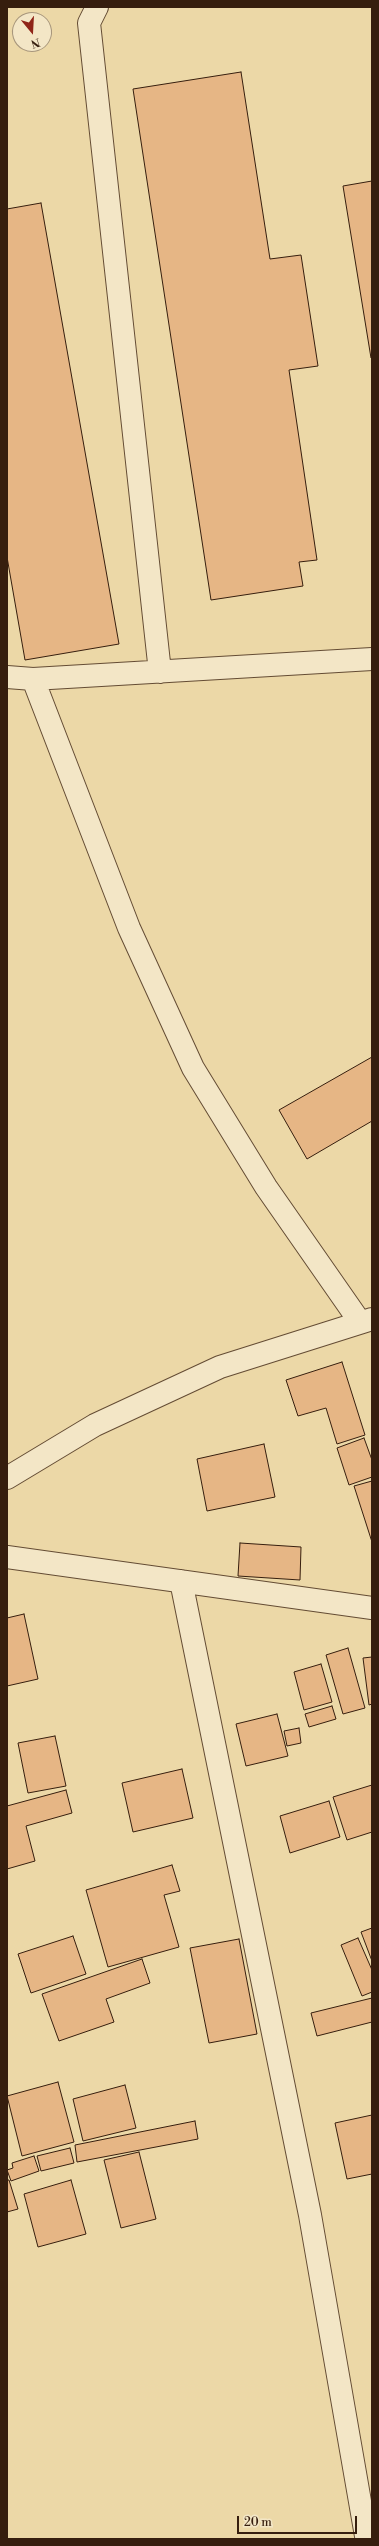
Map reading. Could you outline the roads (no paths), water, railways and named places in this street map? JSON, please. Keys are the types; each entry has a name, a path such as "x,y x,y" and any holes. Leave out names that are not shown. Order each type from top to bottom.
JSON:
{"street":[{"path":"97,7 89,23 160,672"},
{"path":"7,677 33,679 372,659"},
{"path":"7,1478 95,1425 220,1367 366,1320 266,1187 192,1068 129,928 33,679"},
{"path":"7,1557 372,1608"},
{"path":"181,1581 310,2215 365,2536"}]}
